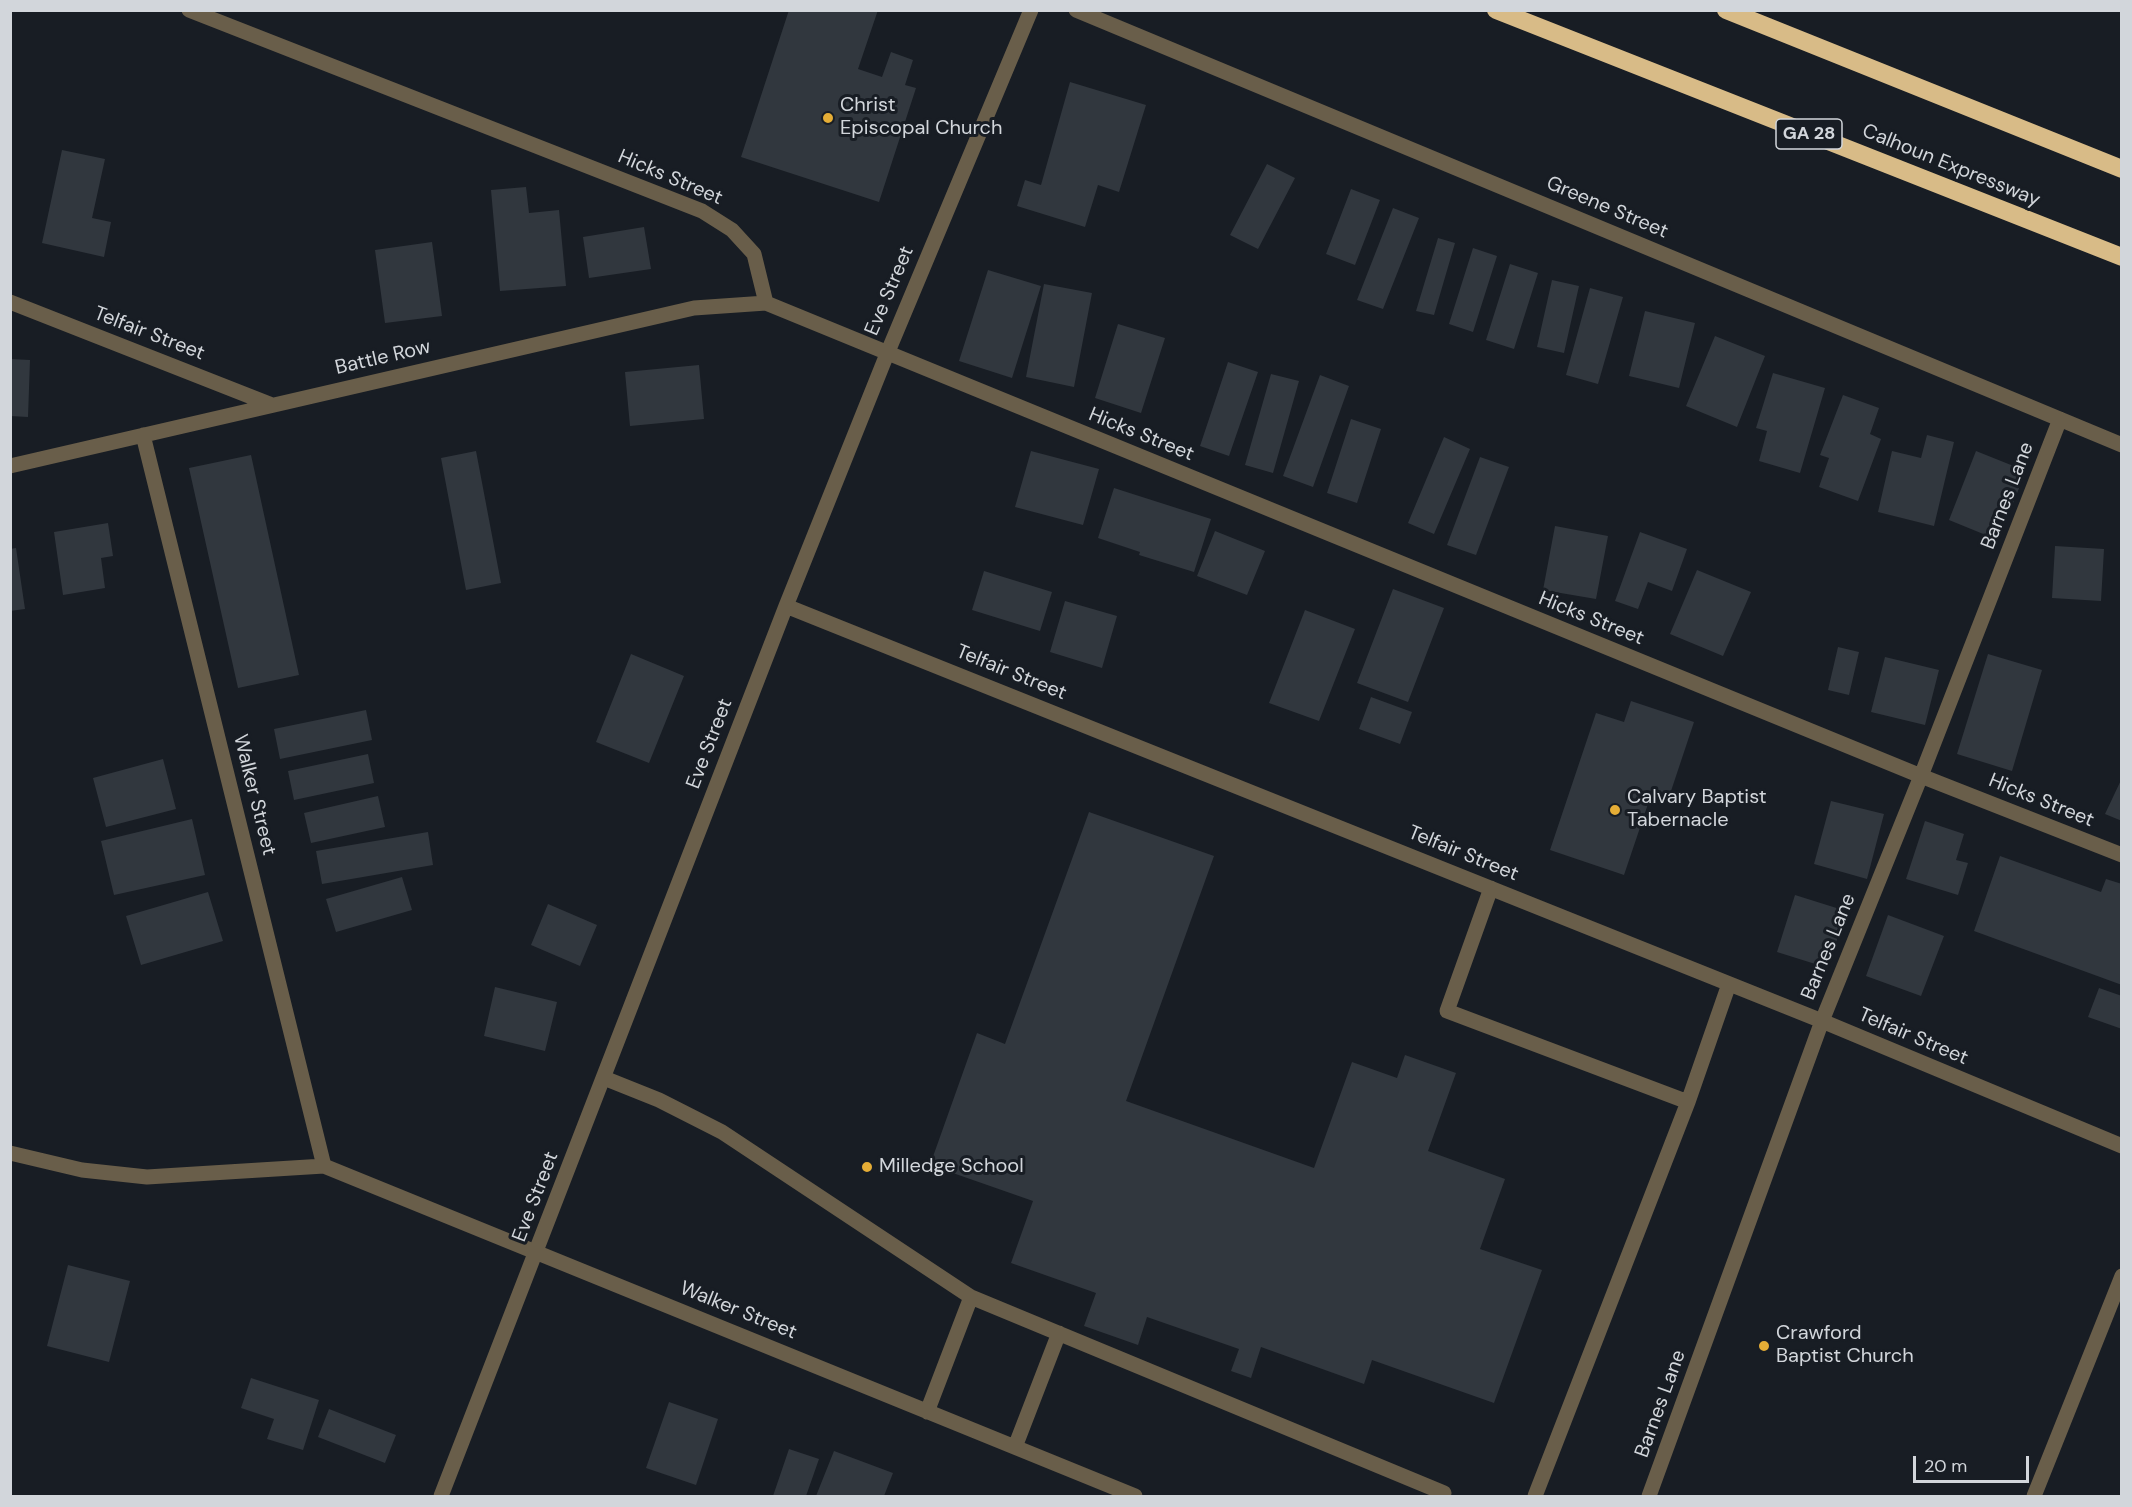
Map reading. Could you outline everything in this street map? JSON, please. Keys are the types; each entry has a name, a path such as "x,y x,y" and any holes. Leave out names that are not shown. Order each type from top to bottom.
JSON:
{"highway":[{"name":"Calhoun Expressway","path":"1496,10 2121,257"},
{"path":"1726,10 2121,169"}],"street":[{"name":"Hicks Street","path":"189,10 702,211 732,230 754,254 766,303 1921,776 2121,855"},
{"name":"Eve Street","path":"441,1497 786,606 887,354 1031,10"},
{"name":"Greene Street","path":"1076,10 2121,445"},
{"name":"Telfair Street","path":"10,302 272,405"},
{"name":"Battle Row","path":"10,466 694,308 766,303"},
{"name":"Barnes Lane","path":"1649,1497 1822,1021 1921,776 2060,419"},
{"name":"Walker Street","path":"143,435 324,1166"},
{"name":"Telfair Street","path":"786,606 1822,1021 2121,1146"},
{"path":"1491,888 1447,1011 1688,1102"},
{"path":"1535,1497 1688,1102 1729,984"},
{"path":"604,1078 659,1100 722,1132 971,1297 1444,1493 1443,1497"},
{"name":"Walker Street","path":"10,1153 82,1170 147,1177 324,1166 1135,1497"},
{"path":"2034,1497 2121,1276"},
{"path":"927,1412 971,1297"},
{"path":"1015,1447 1059,1333"}],"building":[{"path":"789,10 878,10 858,69 882,77 891,52 913,60 905,85 916,88 879,202 741,157"},
{"path":"1070,82 1146,105 1119,192 1098,185 1085,227 1017,206 1025,180 1041,185"},
{"path":"62,150 105,159 92,218 111,222 104,257 42,243"},
{"path":"1267,164 1295,178 1258,249 1230,235"},
{"path":"526,187 529,213 559,210 566,286 500,291 491,190"},
{"path":"1351,189 1380,200 1355,265 1326,254"},
{"path":"1393,208 1419,218 1383,309 1357,300"},
{"path":"644,227 651,269 589,278 583,237"},
{"path":"1438,238 1455,243 1434,315 1416,311"},
{"path":"432,242 442,316 385,323 375,250"},
{"path":"1473,248 1497,256 1473,332 1449,324"},
{"path":"1510,264 1538,273 1514,349 1486,340"},
{"path":"988,270 1041,286 1012,378 959,361"},
{"path":"1552,280 1579,286 1564,353 1537,347"},
{"path":"1044,284 1092,293 1074,387 1026,377"},
{"path":"1590,288 1623,297 1598,384 1566,375"},
{"path":"1645,311 1695,323 1679,388 1629,376"},
{"path":"1118,324 1165,338 1141,413 1095,398"},
{"path":"1715,336 1765,356 1737,427 1686,406"},
{"path":"10,359 30,360 28,417 10,416"},
{"path":"1228,362 1258,372 1229,456 1200,446"},
{"path":"699,365 704,419 630,426 625,372"},
{"path":"1773,373 1825,388 1800,473 1759,461 1767,431 1756,428"},
{"path":"1271,374 1299,381 1273,473 1245,465"},
{"path":"1320,375 1349,386 1313,487 1283,476"},
{"path":"1843,395 1879,408 1870,434 1881,439 1858,501 1819,487 1829,458 1820,455"},
{"path":"1351,419 1381,429 1357,503 1327,493"},
{"path":"1927,435 1954,442 1934,526 1878,512 1892,451 1921,458"},
{"path":"1444,437 1470,449 1434,534 1408,523"},
{"path":"476,451 501,583 466,590 441,458"},
{"path":"1031,451 1099,469 1083,525 1015,507"},
{"path":"1976,451 2026,471 1998,540 1949,520"},
{"path":"251,455 299,675 238,688 189,468"},
{"path":"1480,457 1509,467 1476,555 1447,545"},
{"path":"1114,488 1211,519 1194,572 1139,555 1140,552 1098,538"},
{"path":"108,523 113,556 101,558 105,588 63,595 54,532"},
{"path":"1555,526 1608,536 1596,599 1543,590"},
{"path":"1215,531 1265,551 1247,595 1197,576"},
{"path":"1640,532 1687,549 1672,591 1648,582 1638,609 1615,601"},
{"path":"2055,546 2104,549 2101,601 2052,598"},
{"path":"16,548 25,609 10,611 10,549"},
{"path":"1697,570 1751,592 1723,656 1670,634"},
{"path":"984,571 1052,592 1040,631 972,610"},
{"path":"1393,589 1444,608 1408,702 1357,683"},
{"path":"1065,601 1117,616 1102,668 1050,652"},
{"path":"1305,610 1355,629 1319,721 1269,703"},
{"path":"1838,647 1859,652 1849,695 1828,690"},
{"path":"631,654 684,676 649,763 596,742"},
{"path":"1988,654 2042,670 2012,771 1957,754"},
{"path":"1885,657 1939,670 1925,725 1871,712"},
{"path":"1371,697 1412,712 1400,744 1359,729"},
{"path":"1631,701 1694,722 1667,803 1650,798 1624,875 1550,850 1596,713 1624,722"},
{"path":"366,710 372,740 280,759 274,729"},
{"path":"368,754 374,783 294,800 288,771"},
{"path":"163,759 176,809 106,827 93,778"},
{"path":"2122,778 2122,821 2105,814"},
{"path":"378,796 385,827 311,843 304,813"},
{"path":"1831,801 1884,814 1867,879 1814,864"},
{"path":"1089,812 1214,856 1126,1101 1314,1168 1352,1062 1397,1078 1405,1055 1456,1073 1428,1151 1505,1179 1480,1249 1542,1270 1494,1403 1372,1360 1364,1384 1261,1347 1251,1378 1231,1371 1239,1349 1147,1317 1138,1345 1084,1326 1096,1293 1011,1263 1033,1201 930,1165 977,1033 1005,1044"},
{"path":"192,819 205,875 114,895 101,841"},
{"path":"1925,821 1964,834 1956,860 1968,863 1958,895 1906,879"},
{"path":"428,832 433,865 322,884 316,851"},
{"path":"2000,856 2101,892 2106,879 2122,884 2122,985 1974,931"},
{"path":"402,877 412,910 336,932 326,899"},
{"path":"208,892 223,941 141,965 126,916"},
{"path":"1795,895 1846,911 1828,968 1777,952"},
{"path":"548,904 597,925 580,966 531,945"},
{"path":"1888,915 1944,936 1921,996 1866,976"},
{"path":"495,987 557,1002 545,1051 484,1036"},
{"path":"2099,988 2122,996 2122,1029 2088,1017"},
{"path":"68,1265 130,1281 109,1362 47,1346"},
{"path":"251,1378 319,1400 303,1450 267,1439 274,1419 241,1408"},
{"path":"669,1402 718,1419 696,1485 646,1468"},
{"path":"329,1409 396,1435 385,1463 318,1437"},
{"path":"789,1449 819,1459 806,1496 773,1496"},
{"path":"834,1451 893,1473 884,1496 816,1496"}],"place":[{"name":"Christ Episcopal Church","path":"828,118"},
{"name":"Calvary Baptist Tabernacle","path":"1615,810"},
{"name":"Milledge School","path":"867,1167"},
{"name":"Crawford Baptist Church","path":"1764,1346"}]}
